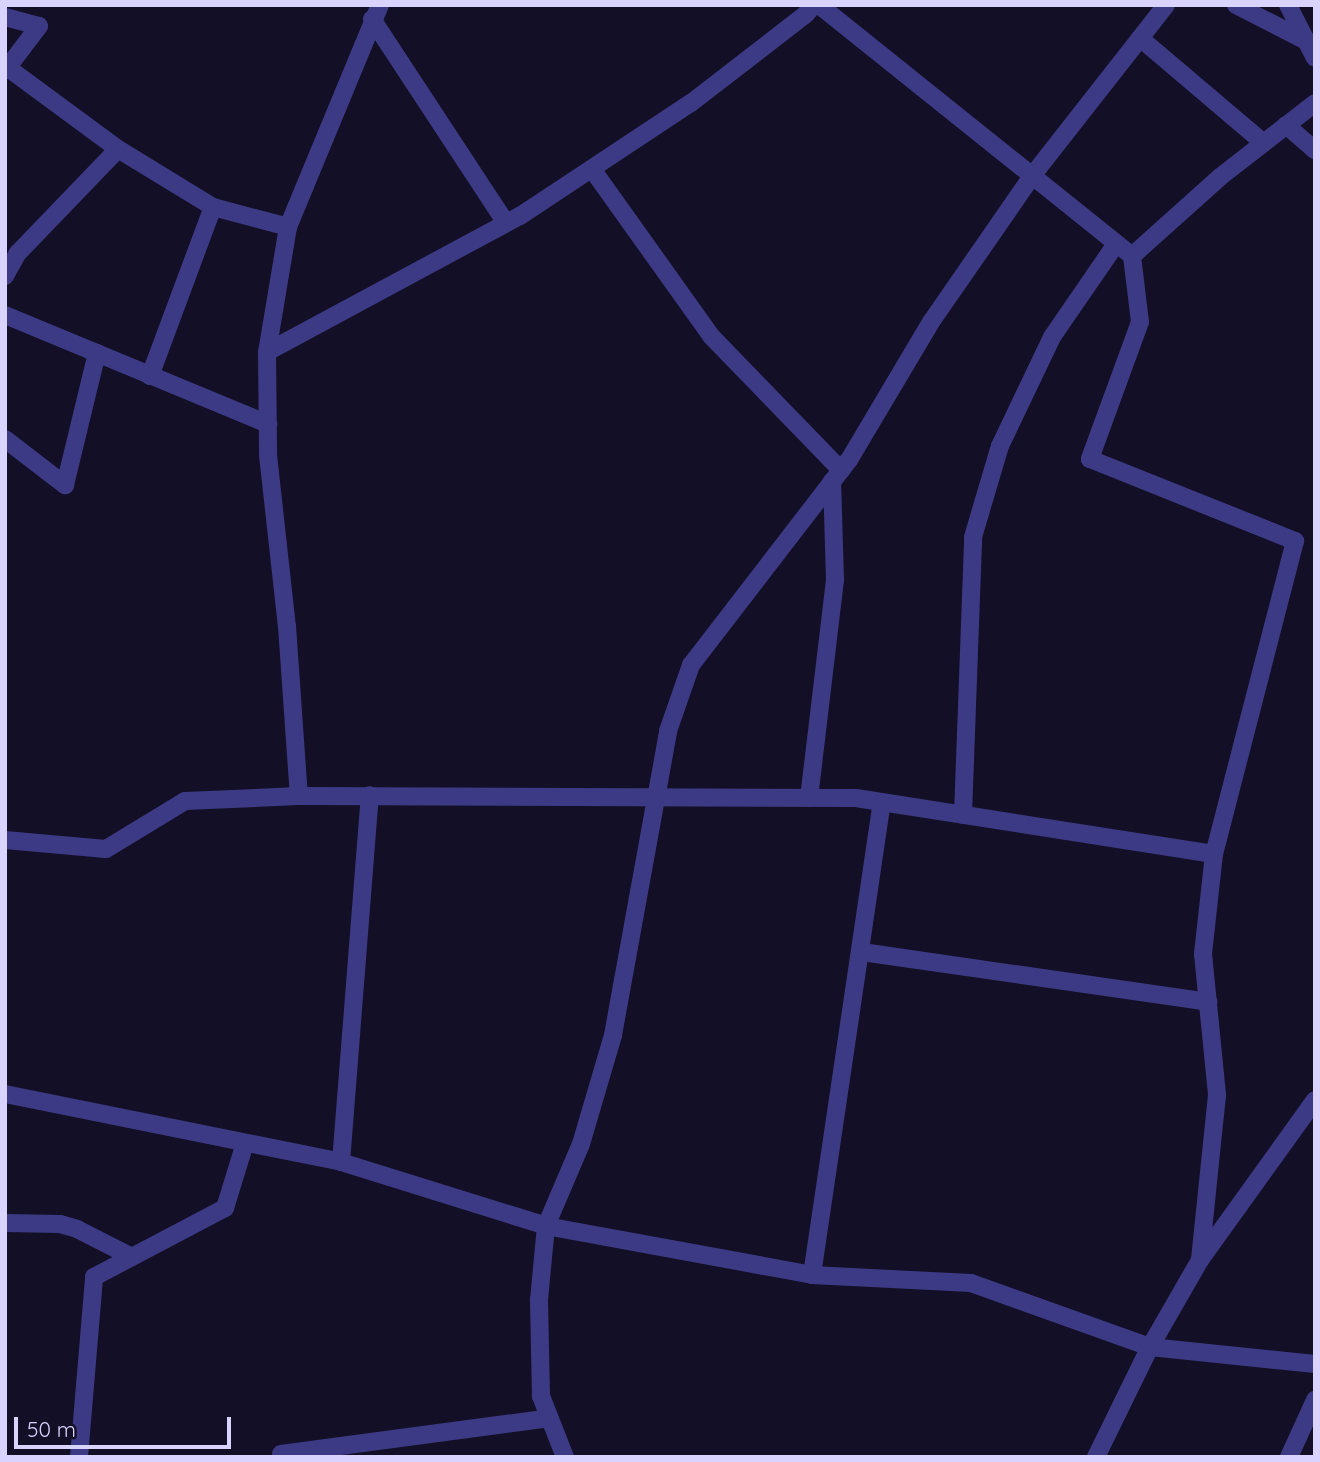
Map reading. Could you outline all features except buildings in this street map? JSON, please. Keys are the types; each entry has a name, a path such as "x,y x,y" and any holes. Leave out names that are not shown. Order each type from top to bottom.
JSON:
{"street":[{"path":"267,352 506,223 592,169 691,103 816,5 1132,256 1140,322 1090,459 1295,541 1214,854 1203,954 1217,1095 1200,1260"},
{"path":"565,1457 541,1396 540,1314 546,1226 581,1144 613,1035 668,731 691,665 837,475 931,322 1032,176 1167,5"},
{"path":"1236,5 1306,41"},
{"path":"1287,5 1315,58"},
{"path":"376,12 506,223"},
{"path":"299,796 268,425 267,352 288,227 376,12"},
{"path":"5,17 39,26 6,69 118,149 213,207 288,227"},
{"path":"1140,38 1264,143"},
{"path":"1132,256 1315,103"},
{"path":"1286,125 1315,150"},
{"path":"5,276 18,253 118,149"},
{"path":"592,169 711,336 837,475 835,580 809,797"},
{"path":"150,376 213,207"},
{"path":"963,815 973,537 1000,446 1052,337 1116,244"},
{"path":"5,314 268,425"},
{"path":"5,439 65,485 97,353"},
{"path":"5,840 106,849 185,800 370,795 809,797 856,798 1214,854"},
{"path":"341,1162 370,795"},
{"path":"813,1275 882,802"},
{"path":"862,951 1208,1002"},
{"path":"5,1094 341,1162 546,1226 813,1275 971,1283 1150,1347 1315,1364"},
{"path":"1096,1457 1150,1347 1200,1260 1315,1100"},
{"path":"79,1457 94,1277 225,1208 245,1143"},
{"path":"5,1223 60,1224 77,1229 130,1256"},
{"path":"1289,1457 1315,1400"},
{"path":"281,1454 550,1418"}]}
